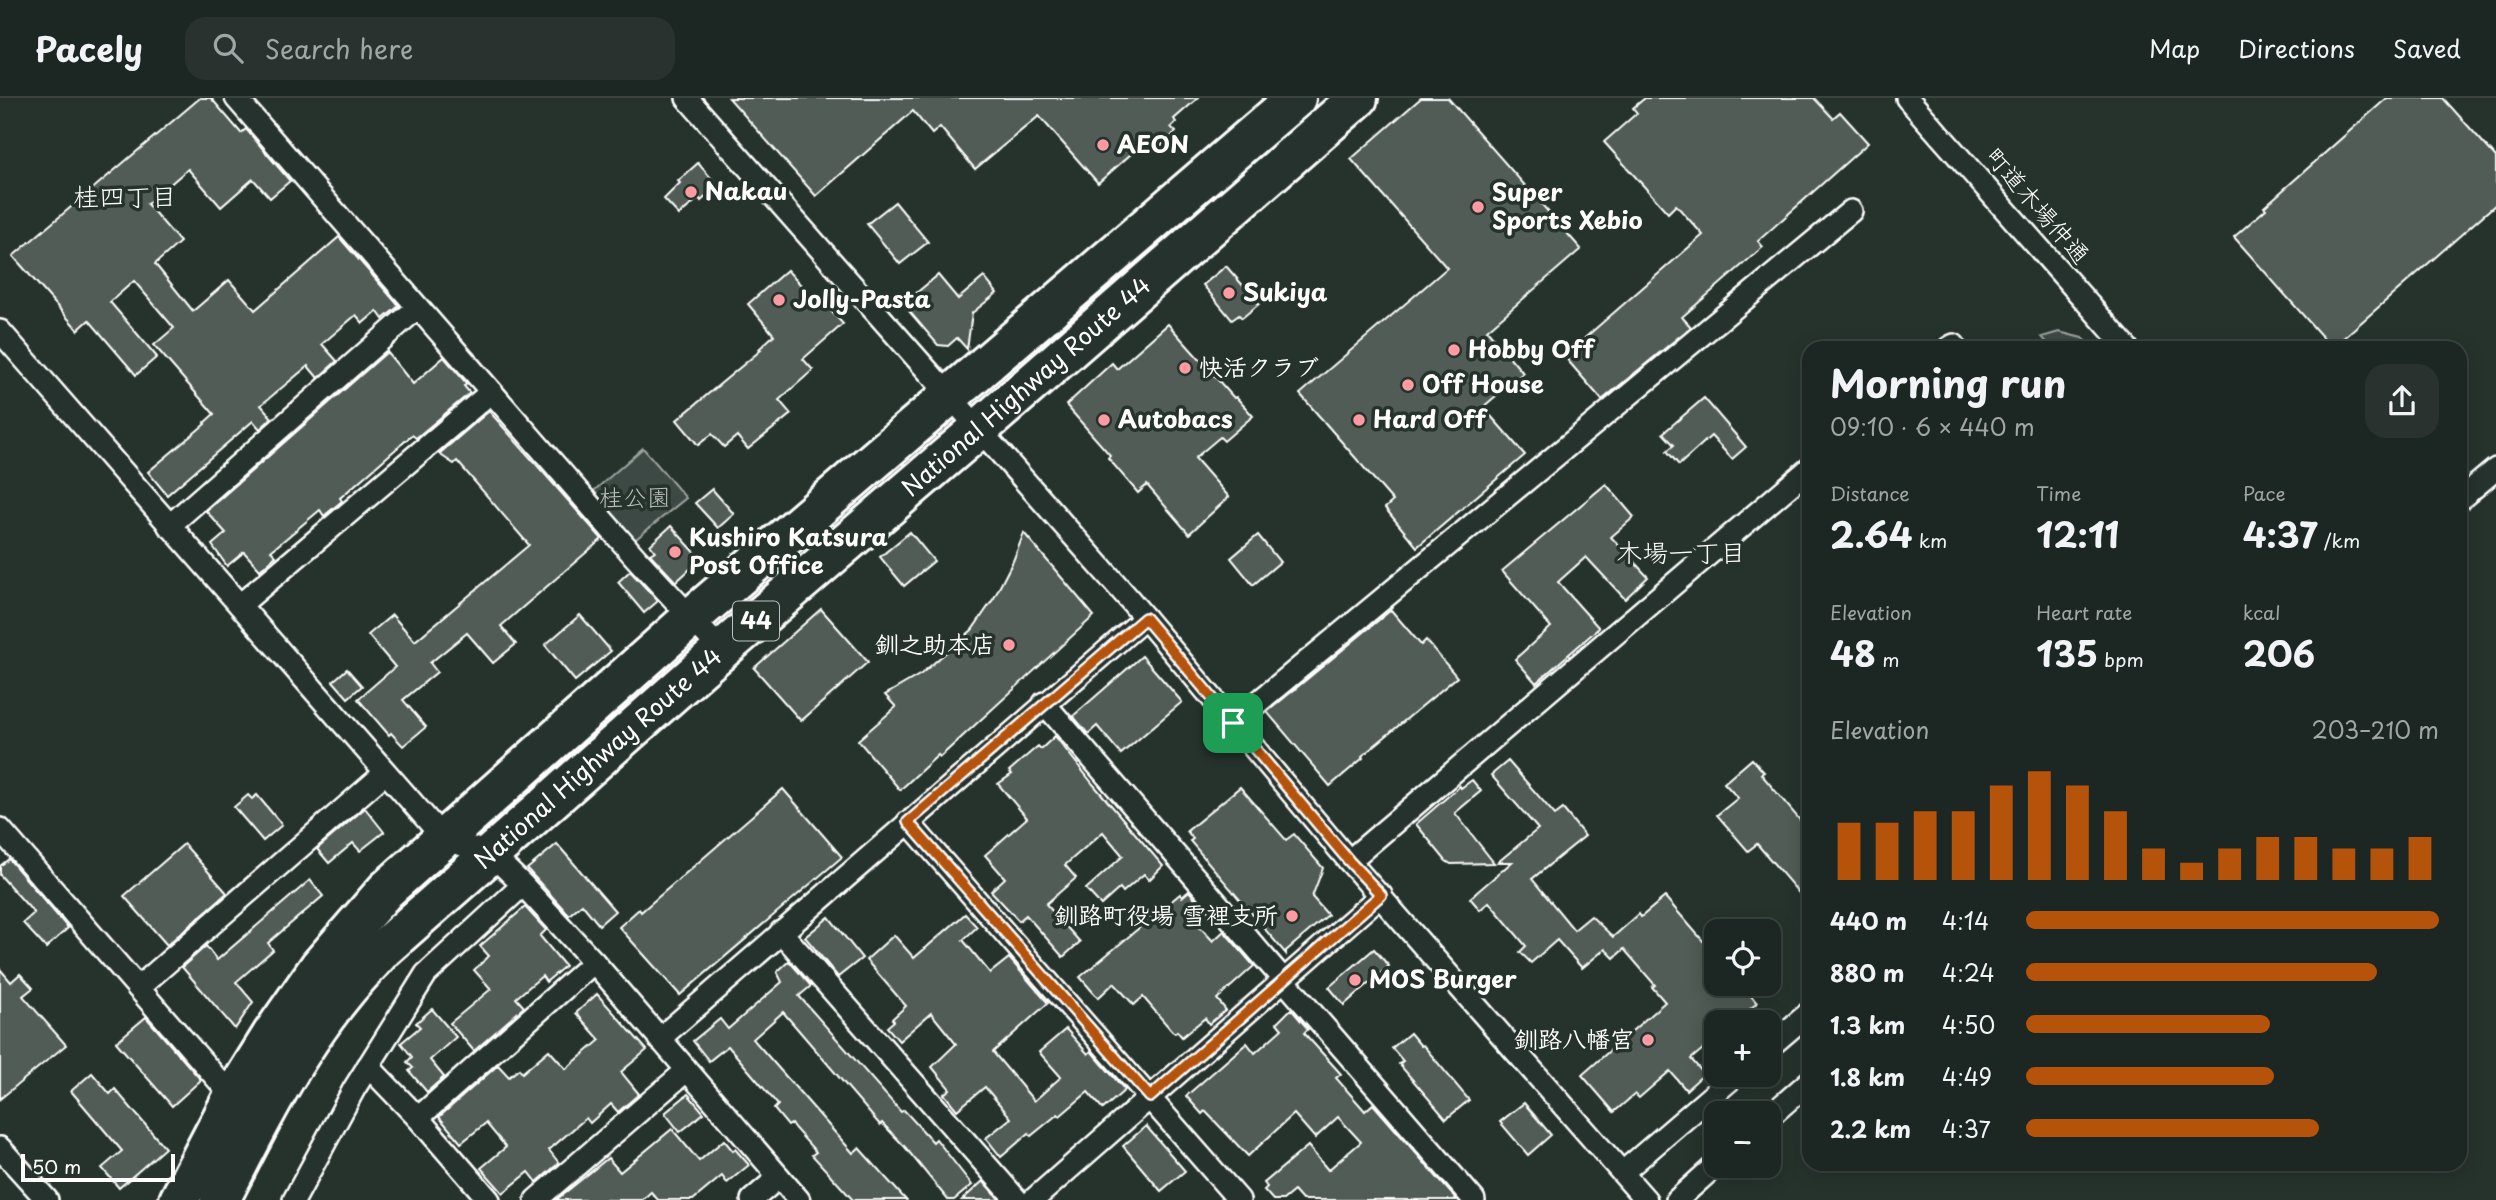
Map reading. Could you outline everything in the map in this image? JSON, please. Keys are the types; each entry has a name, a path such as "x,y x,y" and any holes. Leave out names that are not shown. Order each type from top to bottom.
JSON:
{"highway":[{"name":"National Highway Route 44","path":"220,1200 273,1033 319,967 386,890 691,618 1296,98"},
{"name":"National Highway Route 44","path":"179,1200 248,1106 302,1052 343,994 383,949 721,650 1358,98"}],"street":[{"path":"236,98 635,557 721,650"},
{"path":"687,98 1145,618 1349,861 1646,1200"},
{"name":"町道木場仲通","path":"1907,98 2121,341"},
{"path":"1233,723 1851,211"},
{"path":"169,526 417,308"},
{"path":"0,331 445,840 490,853 523,884 594,962 799,1200"},
{"path":"240,605 491,392"},
{"path":"2467,493 2496,469"},
{"path":"1349,861 1802,475"},
{"path":"659,1039 1145,618"},
{"path":"1044,703 1474,1200"},
{"path":"138,988 385,772"},
{"path":"908,822 1239,1200"},
{"path":"0,829 138,988 248,1106"},
{"path":"294,1200 368,1066 426,974 523,884"},
{"path":"1033,1200 1381,895"},
{"path":"781,932 1017,1200"},
{"path":"418,1118 594,962"},
{"path":"1781,1037 1802,1019"},
{"path":"368,1066 418,1118 489,1200"},
{"path":"536,1200 686,1071"},
{"path":"1623,1172 1722,1087"},
{"path":"1781,1106 1802,1088"},
{"path":"0,1147 47,1200"},
{"path":"1677,1200 1704,1176"},
{"path":"752,1200 779,1177"}],"green space":[{"path":"2059,332 2086,341 2046,341 2042,337"},
{"name":"桂公園","path":"643,448 686,498 631,543 589,495"}],"building":[{"path":"200,98 211,98 241,133 246,129 290,181 270,198 253,179 221,207 188,169 147,204 180,242 155,264 193,311 229,280 255,310 339,237 399,306 383,319 377,311 363,323 356,315 322,344 337,361 318,378 308,366 261,405 272,418 260,429 253,421 167,495 148,472 214,414 154,345 174,328 134,281 110,302 157,357 136,375 89,320 78,330 13,256"},
{"path":"729,98 1198,98 1174,119 1176,122 1171,127 1176,132 1156,150 1147,140 1098,183 1039,116 975,169 940,127 932,134 913,111 816,196"},
{"path":"1421,98 1448,98 1581,249 1487,330 1523,373 1483,407 1525,455 1417,547 1385,508 1393,501 1300,394 1447,268 1351,159"},
{"path":"1645,98 1814,98 1833,118 1840,112 1868,143 1758,241 1763,247 1682,317 1691,327 1602,400 1564,356 1703,235 1676,205 1668,213 1604,142 1637,113 1633,108"},
{"path":"2387,98 2443,98 2496,157 2496,204 2340,341 2326,341 2234,237 2266,209 2264,207"},
{"name":"Nakau","path":"698,163 718,186 679,215 664,199 680,183 678,181"},
{"path":"895,202 928,242 900,264 867,224"},
{"name":"Sukiya","path":"1226,266 1259,304 1242,318 1239,315 1232,320 1203,285"},
{"path":"787,270 815,300 818,297 843,324 803,359 813,370 779,400 791,414 748,449 737,436 724,447 712,434 698,445 677,420 761,350 759,349 774,335 748,304"},
{"path":"938,275 958,299 984,277 997,293 972,313 967,349 957,338 948,346 938,345 903,304"},
{"path":"1168,324 1253,416 1224,441 1220,437 1195,458 1229,497 1189,534 1147,485 1138,493 1108,458 1110,455 1066,405 1112,363 1117,369"},
{"path":"387,352 413,384 444,357 467,384 464,386 470,393 416,438 412,435 340,498 342,501 324,516 320,510 271,551 276,556 260,570 244,552 227,566 212,545 226,533 206,511"},
{"path":"1704,398 1746,447 1732,459 1711,436 1679,465 1667,451 1674,445 1663,433"},
{"path":"489,411 602,539 501,626 516,644 493,663 467,633 430,663 437,672 403,700 426,727 403,746 391,733 389,735 358,699 395,667 368,635 392,615 415,641 529,545 457,461 454,464 439,454"},
{"path":"1606,484 1634,517 1611,537 1648,577 1625,599 1586,557 1558,582 1599,628 1536,683 1515,659 1551,627 1502,571"},
{"path":"712,489 734,514 718,528 695,503"},
{"name":"Kushiro Katsura Post Office","path":"671,526 701,559 676,582 650,554 655,551 650,545"},
{"path":"910,532 934,561 904,586 880,557"},
{"name":"釧之助本店","path":"1024,533 1094,616 940,757 938,755 900,790 858,740 896,707 885,695 921,674 972,630 994,598"},
{"path":"1258,535 1280,562 1253,585 1231,558"},
{"path":"630,571 658,601 644,613 618,582"},
{"path":"821,609 868,662 801,721 754,668"},
{"path":"1391,610 1421,645 1426,640 1457,677 1330,786 1267,712"},
{"path":"580,615 611,651 575,681 545,645"},
{"path":"1142,656 1182,702 1121,754 1097,726 1088,734 1073,716"},
{"path":"347,669 362,686 348,698 333,681"},
{"path":"1055,736 1163,866 1149,880 1144,874 1123,892 1120,888 1101,905 1086,889 1123,856 1103,832 1065,865 1076,878 1046,904 1080,942 1063,957 1026,915 1019,921 991,891 1005,878 985,855 1027,818 998,784 1012,774 1009,771 1038,746 1041,749"},
{"path":"1752,759 1764,772 1761,774 1802,823 1802,897 1757,844 1748,851 1717,815 1738,798 1724,783"},
{"path":"1508,761 1555,815 1563,809 1585,836 1532,879 1574,930 1591,916 1613,937 1639,914 1641,917 1665,897 1704,942 1704,996 1751,996 1757,1003 1749,1010 1704,1010 1704,1048 1691,1059 1704,1074 1686,1090 1670,1071 1639,1098 1635,1094 1614,1112 1582,1075 1665,1002 1652,987 1655,985 1624,949 1614,958 1605,949 1582,968 1557,940 1531,963 1520,952 1526,946 1489,902 1480,910 1470,898 1512,862 1498,862 1538,829 1491,775"},
{"path":"1472,780 1481,791 1455,813 1494,863 1451,864 1416,824 1460,786 1461,788"},
{"path":"1240,787 1286,840 1294,834 1323,868 1312,897 1328,915 1286,951 1286,954 1190,841 1193,839 1187,831"},
{"path":"783,789 842,857 680,995 619,927 639,909 641,912"},
{"path":"248,795 252,799 257,795 282,825 263,841 234,807"},
{"path":"365,808 384,832 360,851 353,843 329,863 317,849"},
{"path":"184,844 227,893 167,945 124,896"},
{"path":"557,844 615,911 599,925 582,904 569,915 527,869"},
{"path":"9,859 68,928 46,948 23,923 34,913 0,875 0,866"},
{"path":"310,880 323,896 268,943 273,950 236,982 253,1002 235,1029 182,967 206,946 217,960"},
{"path":"1189,891 1201,907 1190,916 1213,941 1224,931 1254,966 1217,999 1226,1010 1209,1024 1205,1018 1182,1037 1177,1031 1172,1031 1143,997 1134,1005 1114,983 1098,998 1080,977 1180,894 1182,897"},
{"path":"525,907 546,930 540,936 565,966 546,982 542,976 516,998 524,1007 474,1051 450,1023 491,989 474,970 489,956 480,946"},
{"path":"965,914 977,927 963,940 990,973 1009,958 1048,1003 993,1052 1034,1101 1061,1077 1039,1052 1066,1029 1088,1054 1091,1051 1125,1090 1103,1109 1088,1092 1060,1116 1058,1114 1031,1136 1029,1133 1001,1157 986,1138 1011,1118 985,1087 957,1110 944,1094 950,1089 932,1067 956,1044 931,1013 899,1041 887,1027 906,1006 866,960 894,935 914,958"},
{"path":"829,917 862,958 838,977 805,937"},
{"name":"MOS Burger","path":"1374,949 1389,966 1344,1005 1329,987"},
{"path":"789,961 811,986 799,996 901,1112 904,1110 933,1142 936,1139 972,1185 954,1200 948,1200 905,1147 882,1123 880,1125 783,1012 753,1039 853,1153 859,1148 906,1200 853,1200 812,1155 816,1152 774,1109 778,1105 728,1046 709,1061 693,1041 720,1019 728,1029 782,982 777,972"},
{"path":"0,969 11,982 20,974 33,988 23,996 66,1045 0,1099"},
{"path":"597,994 647,1050 621,1072 639,1094 618,1112 611,1104 590,1123 586,1118 549,1150 559,1163 537,1182 529,1172 503,1193 481,1168 506,1147 486,1123 461,1143 439,1117 498,1065 509,1077 519,1069 522,1073 549,1050 566,1069 600,1040 576,1013"},
{"path":"432,1009 456,1037 430,1060 444,1077 427,1092 409,1071 413,1068 407,1062 412,1057 401,1043 420,1027 416,1023"},
{"path":"1291,1009 1308,1029 1304,1033 1341,1074 1336,1078 1365,1111 1373,1104 1457,1200 1302,1200 1294,1191 1283,1200 1273,1200 1264,1190 1267,1187 1264,1183 1308,1146 1328,1170 1361,1142 1338,1117 1315,1138 1294,1114 1248,1156 1205,1111 1202,1114 1186,1096 1247,1043 1255,1053 1282,1029 1277,1023"},
{"path":"146,1017 201,1080 172,1106 116,1042"},
{"path":"1410,1033 1469,1100 1446,1119 1399,1064 1403,1061 1392,1048"},
{"path":"92,1073 110,1094 115,1089 165,1148 119,1188 102,1168 122,1151 71,1091"},
{"path":"688,1094 704,1113 680,1132 665,1113"},
{"path":"1524,1103 1551,1135 1528,1155 1500,1122"},
{"path":"1146,1126 1185,1171 1161,1191 1123,1146"},
{"path":"672,1129 699,1161 724,1140 749,1165 727,1183 722,1176 693,1200 658,1200 651,1192 642,1200 556,1200 608,1158 620,1172"},
{"path":"983,1181 1000,1200 962,1200"}],"place":[{"name":"AEON","path":"1103,145"},
{"name":"Nakau","path":"691,192"},
{"name":"Super Sports Xebio","path":"1478,207"},
{"name":"Sukiya","path":"1229,293"},
{"name":"Jolly-Pasta","path":"779,300"},
{"name":"Hobby Off","path":"1454,350"},
{"name":"快活クラブ","path":"1185,368"},
{"name":"Off House","path":"1408,385"},
{"name":"Autobacs","path":"1104,420"},
{"name":"Hard Off","path":"1359,420"},
{"name":"Kushiro Katsura Post Office","path":"675,552"},
{"name":"釧之助本店","path":"1009,645"},
{"name":"釧路町役場 雪裡支所","path":"1292,916"},
{"name":"MOS Burger","path":"1355,980"},
{"name":"釧路八幡宮","path":"1648,1040"}],"district":[{"name":"桂四丁目","path":"125,197"},
{"name":"木場一丁目","path":"1681,553"}],"route":[{"path":"1145,618 1233,723 1381,895 1150,1097 908,822 1145,618"}]}
